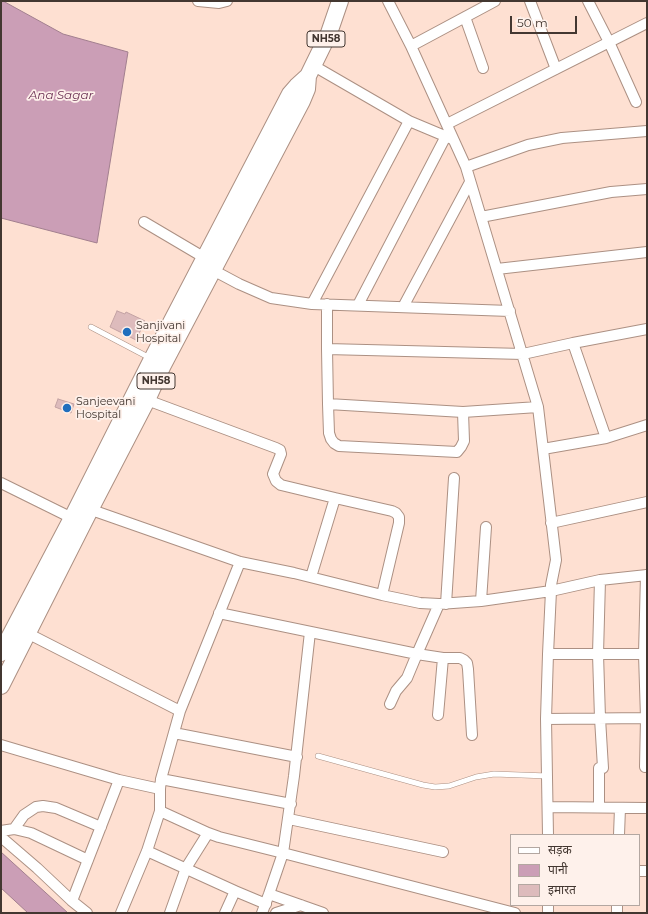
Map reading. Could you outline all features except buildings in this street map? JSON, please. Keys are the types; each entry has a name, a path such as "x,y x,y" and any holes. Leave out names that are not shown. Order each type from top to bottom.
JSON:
{"highway":[{"name":"NH58","path":"1,686 27,633 81,514 209,264 290,94 311,71 329,33 340,1"},
{"name":"NH58","path":"1,653 147,400 158,362"}],"street":[{"path":"198,1 219,3 227,1"},
{"path":"388,1 411,46 447,124 450,138 466,167 538,407 556,560 551,585 546,719 548,834"},
{"path":"411,46 495,1"},
{"path":"530,1 556,69"},
{"path":"588,1 636,102"},
{"path":"465,17 483,68"},
{"path":"447,124 647,23"},
{"path":"311,71 409,121 450,138"},
{"path":"312,304 409,121"},
{"path":"466,167 528,145 562,138 647,131"},
{"path":"358,305 450,138"},
{"path":"402,307 470,182"},
{"path":"481,217 611,192 647,189"},
{"path":"144,222 239,284 271,298 312,304 510,311"},
{"path":"497,269 647,252"},
{"path":"327,304 329,434 334,443 339,446 457,452 464,441 463,412"},
{"path":"328,350 523,354 647,329"},
{"path":"573,343 606,438"},
{"path":"147,400 280,450 273,474 276,482 281,485 396,513 399,517 399,523 382,595"},
{"path":"328,404 463,412 538,407"},
{"path":"543,449 606,438 647,425"},
{"path":"390,704 396,691 407,678 417,654 442,604 454,478"},
{"path":"1,483 81,514 240,562 420,603 442,604 481,601 551,591 600,580 646,575 645,767"},
{"path":"311,577 335,498"},
{"path":"551,522 647,502"},
{"path":"481,601 486,527"},
{"path":"121,913 147,851 160,811 161,784 180,712 240,562"},
{"path":"599,807 601,768 598,654 600,580"},
{"path":"219,613 417,654 443,658 460,658 467,663 472,735"},
{"path":"147,851 235,891 264,909 283,853 289,819 310,632"},
{"path":"27,633 180,712"},
{"path":"548,654 646,654"},
{"path":"438,715 443,658"},
{"path":"546,719 646,718"},
{"path":"174,733 296,757"},
{"path":"1,745 119,780 161,784 291,804"},
{"path":"72,901 119,780"},
{"path":"14,829 24,816 36,807 44,806 56,808 101,827"},
{"path":"548,806 647,808"},
{"path":"619,834 620,808"},
{"path":"160,811 219,837 515,913"},
{"path":"289,819 443,852"},
{"path":"1,832 14,829 31,833 88,860"},
{"path":"170,913 186,868 208,833"},
{"path":"1,837 87,913"},
{"path":"225,913 235,891"},
{"path":"269,894 323,913"},
{"path":"276,913 301,905"}],"lane":[{"path":"91,327 158,362"},
{"path":"318,756 435,787 450,786 476,777 494,774 548,776"}],"water":[{"name":"Ana Sagar","path":"1,1 63,34 128,52 97,243 1,218"},
{"path":"1,852 68,913 28,913 1,888"}],"place":[{"name":"Sanjivani Hospital","path":"127,332"},
{"name":"Sanjeevani Hospital","path":"67,408"}]}
